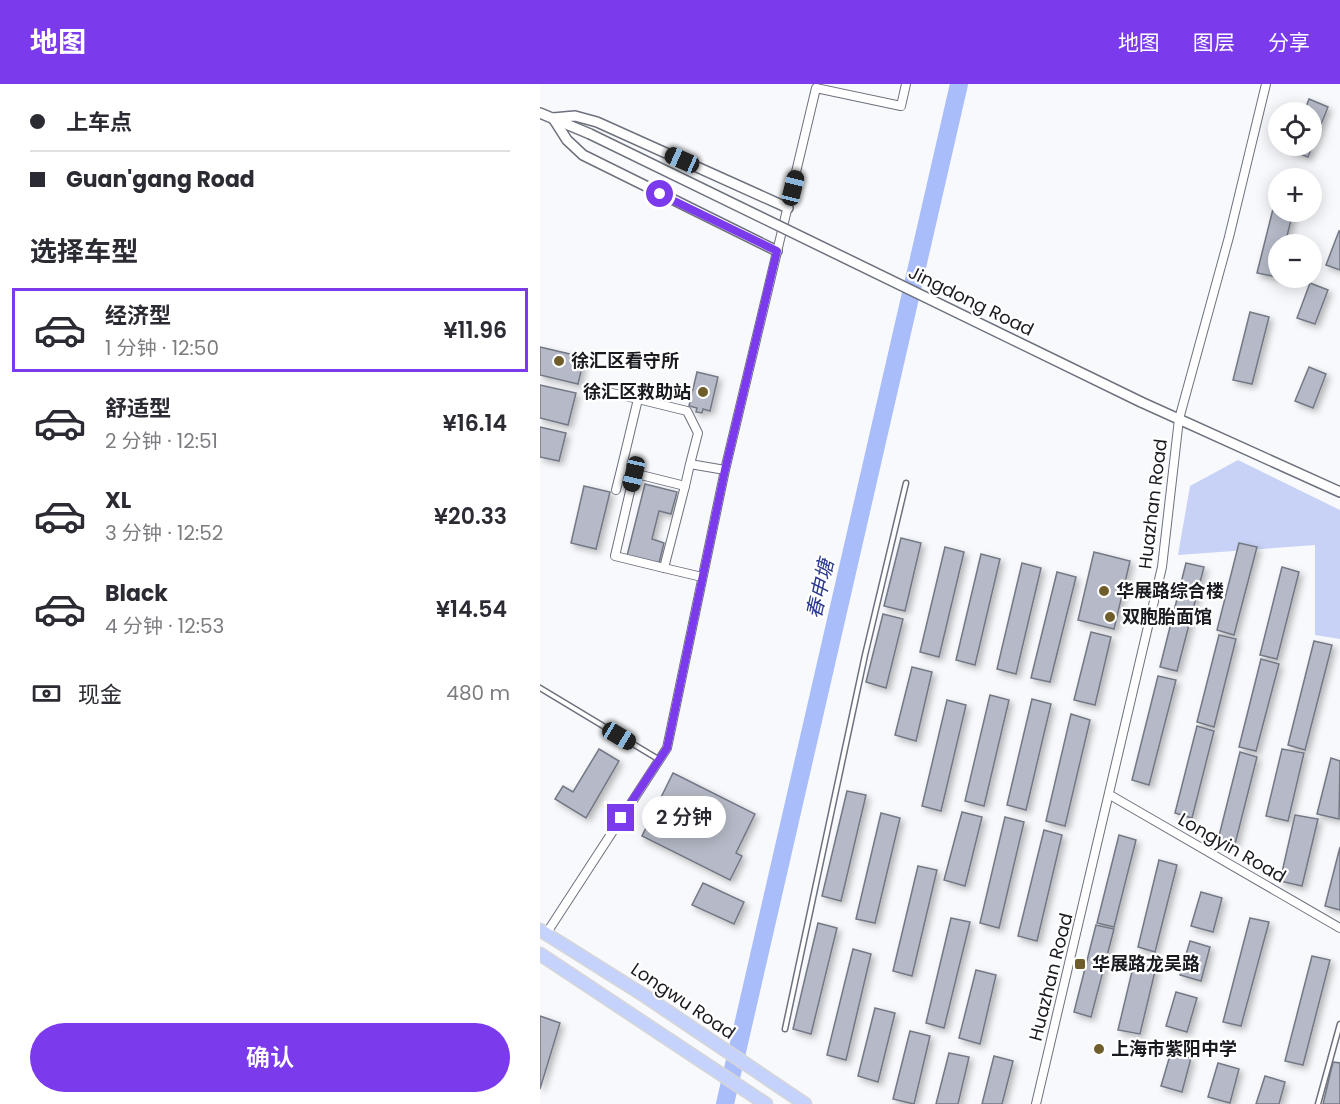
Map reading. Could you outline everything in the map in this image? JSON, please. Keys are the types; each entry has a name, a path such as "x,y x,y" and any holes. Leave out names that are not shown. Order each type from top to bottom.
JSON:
{"main road":[{"name":"Longwu Road","path":"543,932 645,996 806,1104"},
{"path":"540,954 766,1104"}],"street":[{"path":"543,932 667,748 725,470 817,86 901,106 906,84"},
{"name":"Huazhan Road","path":"1036,1104 1162,567 1179,419 1266,84"},
{"path":"540,113 553,118 575,116 597,122 788,208"},
{"path":"553,118 567,140 583,155 777,251"},
{"name":"Jingdong Road","path":"553,118 1141,402 1340,492"},
{"path":"590,388 687,411 698,433 664,568"},
{"path":"616,490 638,399"},
{"path":"690,464 725,470"},
{"path":"621,470 685,486"},
{"path":"634,474 615,556 702,577"},
{"name":"Longyin Road","path":"1110,795 1340,928"}],"lane":[{"path":"785,1029 865,655 906,483"},
{"path":"540,688 659,759"},
{"path":"1318,1104 1340,1024"}],"shaded area":[{"path":"1238,460 1340,510 1340,639 1315,635 1315,545 1178,555 1190,486"}],"building":[{"path":"1322,104 1328,107 1322,122"},
{"path":"1270,222 1290,222 1288,234 1268,234 1268,275 1257,273"},
{"path":"1340,231 1340,270 1326,265"},
{"path":"1308,288 1328,290 1315,324 1297,318"},
{"path":"1250,312 1269,317 1252,384 1233,380"},
{"name":"徐汇区看守所","path":"540,347 574,355 582,367 578,384 540,375"},
{"path":"1309,367 1326,374 1313,408 1295,401"},
{"name":"徐汇区救助站","path":"697,372 718,377 710,411 703,409 702,413 696,412 697,408 689,406"},
{"name":"徐汇区看守所","path":"540,385 576,393 568,425 540,418"},
{"path":"540,427 566,433 559,461 540,457"},
{"path":"645,484 677,492 671,514 659,511 652,539 664,543 659,563 627,556"},
{"path":"584,486 610,492 596,549 571,543"},
{"path":"901,538 921,543 905,611 884,606"},
{"path":"1239,543 1257,547 1234,635 1217,630"},
{"path":"945,547 964,552 939,657 920,652"},
{"name":"华展路综合楼","path":"1094,552 1130,561 1114,629 1078,620"},
{"path":"981,554 1000,559 975,665 956,660"},
{"path":"1022,563 1041,568 1016,674 997,669"},
{"path":"1186,563 1204,567 1177,671 1160,667"},
{"path":"1282,567 1299,572 1277,659 1260,655"},
{"path":"1057,572 1076,577 1050,682 1031,678"},
{"path":"883,614 903,619 886,688 866,682"},
{"path":"1091,632 1111,637 1095,705 1074,700"},
{"path":"1219,635 1236,639 1214,727 1197,722"},
{"path":"1314,641 1332,645 1305,750 1288,745"},
{"path":"1261,659 1279,664 1256,751 1239,747"},
{"path":"912,667 932,672 916,741 895,735"},
{"path":"1158,676 1176,680 1149,785 1132,780"},
{"path":"990,695 1009,700 984,806 965,801"},
{"path":"1032,699 1051,704 1026,810 1007,805"},
{"path":"947,700 966,705 941,811 922,806"},
{"path":"1071,714 1090,720 1065,826 1046,821"},
{"path":"1197,726 1214,731 1192,818 1175,813"},
{"path":"599,749 619,761 586,818 555,799 563,786 573,792"},
{"path":"1282,749 1304,753 1288,821 1266,816"},
{"path":"1240,752 1257,757 1235,844 1218,840"},
{"path":"1331,758 1340,761 1339,819 1317,814"},
{"path":"673,773 755,814 736,853 742,856 730,880 642,836"},
{"path":"847,791 866,795 841,901 822,896"},
{"path":"962,812 982,817 965,886 944,880"},
{"path":"881,813 900,818 875,923 856,919"},
{"path":"1295,815 1318,819 1302,886 1280,881"},
{"path":"1005,817 1024,822 999,928 980,923"},
{"path":"1044,830 1062,835 1037,941 1018,936"},
{"path":"1119,835 1136,840 1114,927 1097,923"},
{"path":"1340,847 1340,910 1325,906"},
{"path":"1159,860 1177,865 1155,952 1138,947"},
{"path":"918,866 937,870 912,976 893,971"},
{"path":"703,883 744,902 734,924 692,905"},
{"path":"1201,892 1222,898 1213,932 1191,926"},
{"path":"951,918 970,922 944,1028 926,1023"},
{"path":"1250,918 1269,922 1241,1026 1223,1022"},
{"path":"818,923 837,928 811,1034 793,1029"},
{"path":"1096,925 1114,929 1091,1017 1074,1012"},
{"path":"1190,941 1210,947 1201,981 1180,975"},
{"path":"853,949 871,954 846,1060 827,1055"},
{"path":"1312,956 1330,960 1303,1065 1285,1061"},
{"path":"1134,963 1156,967 1140,1034 1118,1030"},
{"path":"976,970 996,975 980,1044 959,1038"},
{"path":"1176,992 1197,998 1187,1032 1166,1026"},
{"path":"875,1008 895,1013 878,1082 858,1076"},
{"path":"540,1016 560,1023 540,1089"},
{"path":"910,1031 930,1036 914,1104 893,1099"},
{"path":"1171,1052 1191,1058 1182,1092 1161,1086"},
{"path":"949,1053 969,1057 958,1104 936,1104"},
{"path":"994,1056 1013,1061 1002,1104 982,1104"},
{"path":"1333,1062 1340,1063 1340,1104 1323,1104"},
{"path":"1218,1063 1239,1069 1230,1103 1208,1097"},
{"path":"1265,1076 1285,1082 1279,1104 1256,1104"}],"waterway":[{"name":"春申塘","path":"725,1104 959,84"}],"place":[{"name":"徐汇区看守所","path":"559,361"},
{"name":"徐汇区救助站","path":"703,392"},
{"name":"华展路综合楼","path":"1104,591"},
{"name":"双胞胎面馆","path":"1110,617"},
{"name":"华展路龙吴路","path":"1080,964"},
{"name":"上海市紫阳中学","path":"1099,1049"}],"route":[{"path":"621,818 667,748 744,383 777,251 660,194"}]}
